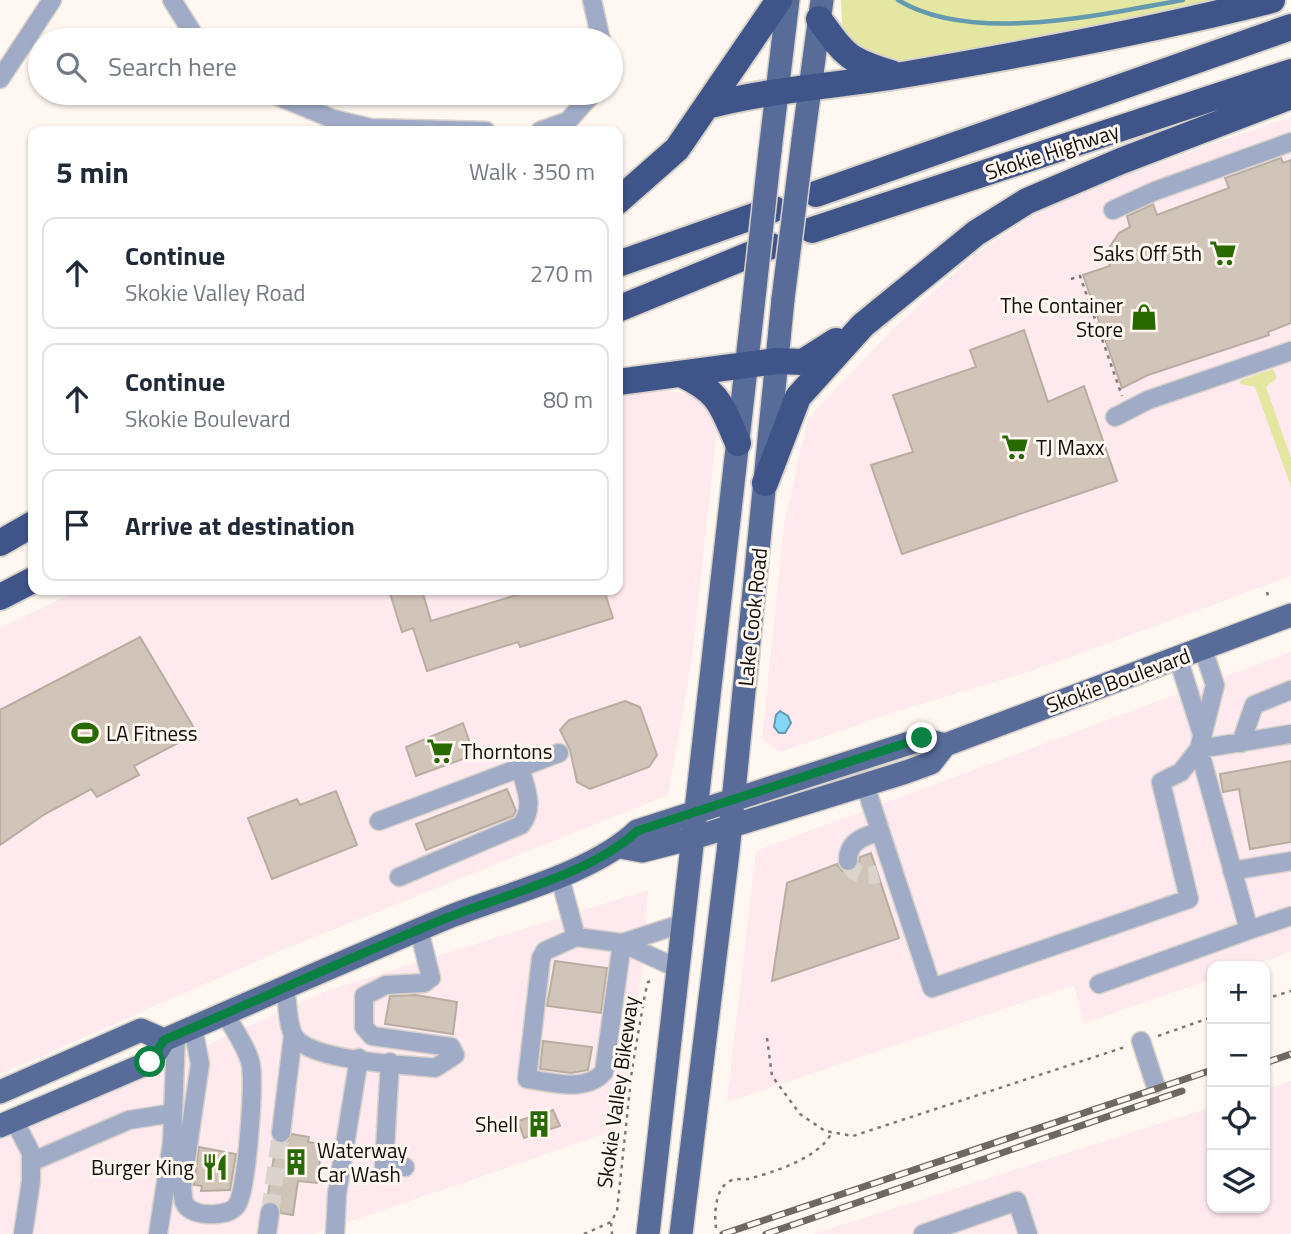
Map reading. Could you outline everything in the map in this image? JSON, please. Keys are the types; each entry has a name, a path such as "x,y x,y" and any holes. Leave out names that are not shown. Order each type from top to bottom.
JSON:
{"highway":[{"path":"623,197 677,149 779,0"},
{"path":"707,106 776,92 900,75 1157,30 1272,0"},
{"path":"820,10 843,54 861,64 900,75"},
{"name":"Skokie Highway","path":"816,194 1291,27"},
{"name":"Skokie Highway","path":"812,230 1291,72"},
{"path":"623,381 777,361 803,362 863,325 976,233 1027,201 1121,161 1291,96"},
{"path":"623,262 774,209"},
{"path":"623,307 771,246"},
{"path":"765,483 798,397 863,325"},
{"path":"681,374 706,386 719,400 738,443"},
{"path":"0,543 28,527"},
{"path":"0,598 28,584"}],"main road":[{"name":"Lake Cook Road","path":"648,1234 788,0"},
{"name":"Lake Cook Road","path":"681,1234 734,799 783,299 820,10"},
{"name":"Skokie Boulevard","path":"620,847 642,851 693,838 931,763 945,745 1291,615"},
{"name":"Skokie Boulevard","path":"620,847 637,831 697,809 922,738 945,745"},
{"path":"7,1123 150,1062 178,1034 620,847"},
{"path":"0,1092 141,1030 178,1034"}],"street":[{"path":"34,28 52,0"},
{"path":"172,0 190,28"},
{"path":"592,0 598,28"},
{"path":"0,79 28,36"},
{"path":"298,105 332,120 355,126"},
{"path":"554,126 568,121 582,105"},
{"path":"1113,210 1155,191 1291,142"},
{"path":"1115,417 1154,397 1291,351"},
{"path":"865,785 880,831 885,871 932,988 1189,899 1161,782 1181,772 1201,742 1214,685 1203,649"},
{"path":"1178,658 1249,930"},
{"path":"1241,743 1254,705 1291,690"},
{"path":"1201,742 1241,743 1291,734"},
{"path":"379,821 559,753"},
{"path":"399,877 521,825 529,815 529,798 520,768"},
{"path":"848,861 848,851 854,843 880,831"},
{"path":"1232,871 1291,861"},
{"path":"559,874 576,937"},
{"path":"1099,984 1291,916"},
{"path":"622,943 684,923"},
{"path":"293,1035 308,1048 435,1068 455,1055 451,1047 372,1036 364,1027 364,996 386,985 424,983 431,978 419,930"},
{"path":"622,943 604,1072 594,1082 585,1085 527,1079 541,958 545,951 576,937 622,943 679,969"},
{"path":"281,1133 293,1035 285,988"},
{"path":"178,1034 200,1064 182,1186 183,1200 197,1213 225,1213 235,1209 244,1187 251,1065 225,1013"},
{"path":"158,1234 173,1113 178,1034"},
{"path":"1141,1041 1155,1084"},
{"path":"335,1234 337,1194 359,1058"},
{"path":"390,1062 384,1166 405,1167"},
{"path":"31,1162 129,1120 173,1113"},
{"path":"7,1123 31,1153 23,1234"},
{"path":"923,1234 1017,1201 1028,1234"},
{"path":"267,1234 270,1212"}],"path":[{"path":"1071,279 1080,276 1123,399"},
{"path":"1267,592 1269,599"},
{"name":"Skokie Valley Bikeway","path":"611,1222 617,1211 632,1069 645,994 648,982 653,981"},
{"path":"1270,997 1291,991"},
{"path":"767,1038 772,1076 800,1114 832,1132 853,1136 1207,1019"},
{"path":"716,1228 714,1212 724,1185 733,1179 746,1180 803,1158 827,1144 832,1132"},
{"path":"584,1234 611,1222 612,1234"}],"shaded area":[{"path":"1291,117 1291,576 1037,669 897,711 780,752 762,739 784,526 808,418 895,327 976,254 1061,197"},
{"path":"661,390 704,397 717,430 692,659 668,795 287,948 0,1074 0,628 69,595 623,595 623,395"},
{"path":"1291,652 1291,952 1264,961 1207,961 1207,981 1084,1023 1074,985 727,1102 756,851"},
{"path":"648,890 642,973 619,1129 313,1234 0,1234 0,1138 329,990"},
{"path":"1291,1081 1291,1234 814,1234 1207,1109 1207,1213 1270,1213 1270,1088"}],"green space":[{"path":"841,0 1226,0 1056,42 884,63 843,40"},
{"path":"1273,369 1277,378 1266,387 1291,458 1291,487 1255,387 1240,384 1241,380"}],"water":[{"path":"780,711 788,716 791,723 785,733 779,733 774,727 776,715"}],"building":[{"path":"1281,158 1283,163 1291,160 1291,323 1268,332 1269,335 1148,375 1122,388 1083,275 1110,266 1105,254 1119,233 1130,227 1127,216 1153,204 1157,215 1229,188 1225,178"},
{"path":"1024,330 1048,402 1084,386 1117,481 902,554 871,465 913,452 893,395 976,367 970,350"},
{"path":"391,595 423,595 431,621 517,595 606,595 613,618 520,647 518,642 427,671 413,628 402,632"},
{"path":"140,637 197,733 134,766 139,775 97,797 91,789 45,814 0,845 0,710"},
{"path":"625,701 640,707 657,755 649,767 590,789 577,782 570,750 560,730 569,720"},
{"name":"Thorntons","path":"463,723 474,755 416,776 406,747"},
{"path":"1291,761 1291,842 1250,849 1239,789 1223,792 1220,774"},
{"name":"Thorntons","path":"507,789 516,811 513,816 426,850 416,824"},
{"path":"336,791 357,845 272,879 248,818 297,799 300,805"},
{"path":"871,853 899,938 772,981 787,883 837,864 842,871 852,872 858,867 860,857"},
{"path":"555,961 607,968 601,1013 547,1006"},
{"path":"416,995 457,1002 453,1034 385,1024 390,996"},
{"name":"Shell","path":"543,1041 592,1047 588,1070 571,1073 540,1069"},
{"name":"Shell","path":"553,1110 560,1126 524,1138 518,1121"},
{"name":"Waterway Car Wash","path":"292,1134 309,1137 308,1142 322,1144 317,1183 298,1181 293,1215 281,1213 277,1203 267,1201 276,1143 286,1143"},
{"name":"Burger King","path":"199,1147 236,1154 230,1190 201,1191 202,1186 194,1185"}],"waterway":[{"path":"898,0 928,13 962,21 1000,23 1077,18 1183,0"}],"tunnel":[{"path":"848,861 853,870 860,874 878,874"},
{"path":"270,1212 281,1133"}],"railway":[{"path":"1270,1061 1291,1054"},
{"path":"723,1234 1207,1072"},
{"path":"766,1234 1182,1091"}],"place":[{"name":"Saks Off 5th","path":"1223,253"},
{"name":"The Container Store","path":"1144,317"},
{"name":"TJ Maxx","path":"1015,447"},
{"name":"LA Fitness","path":"85,733"},
{"name":"Thorntons","path":"440,751"},
{"name":"Shell","path":"539,1124"},
{"name":"Waterway Car Wash","path":"296,1162"},
{"name":"Burger King","path":"215,1167"}],"route":[{"path":"150,1062 164,1040 447,918 594,861 620,847 637,831 697,809 922,738"}]}
